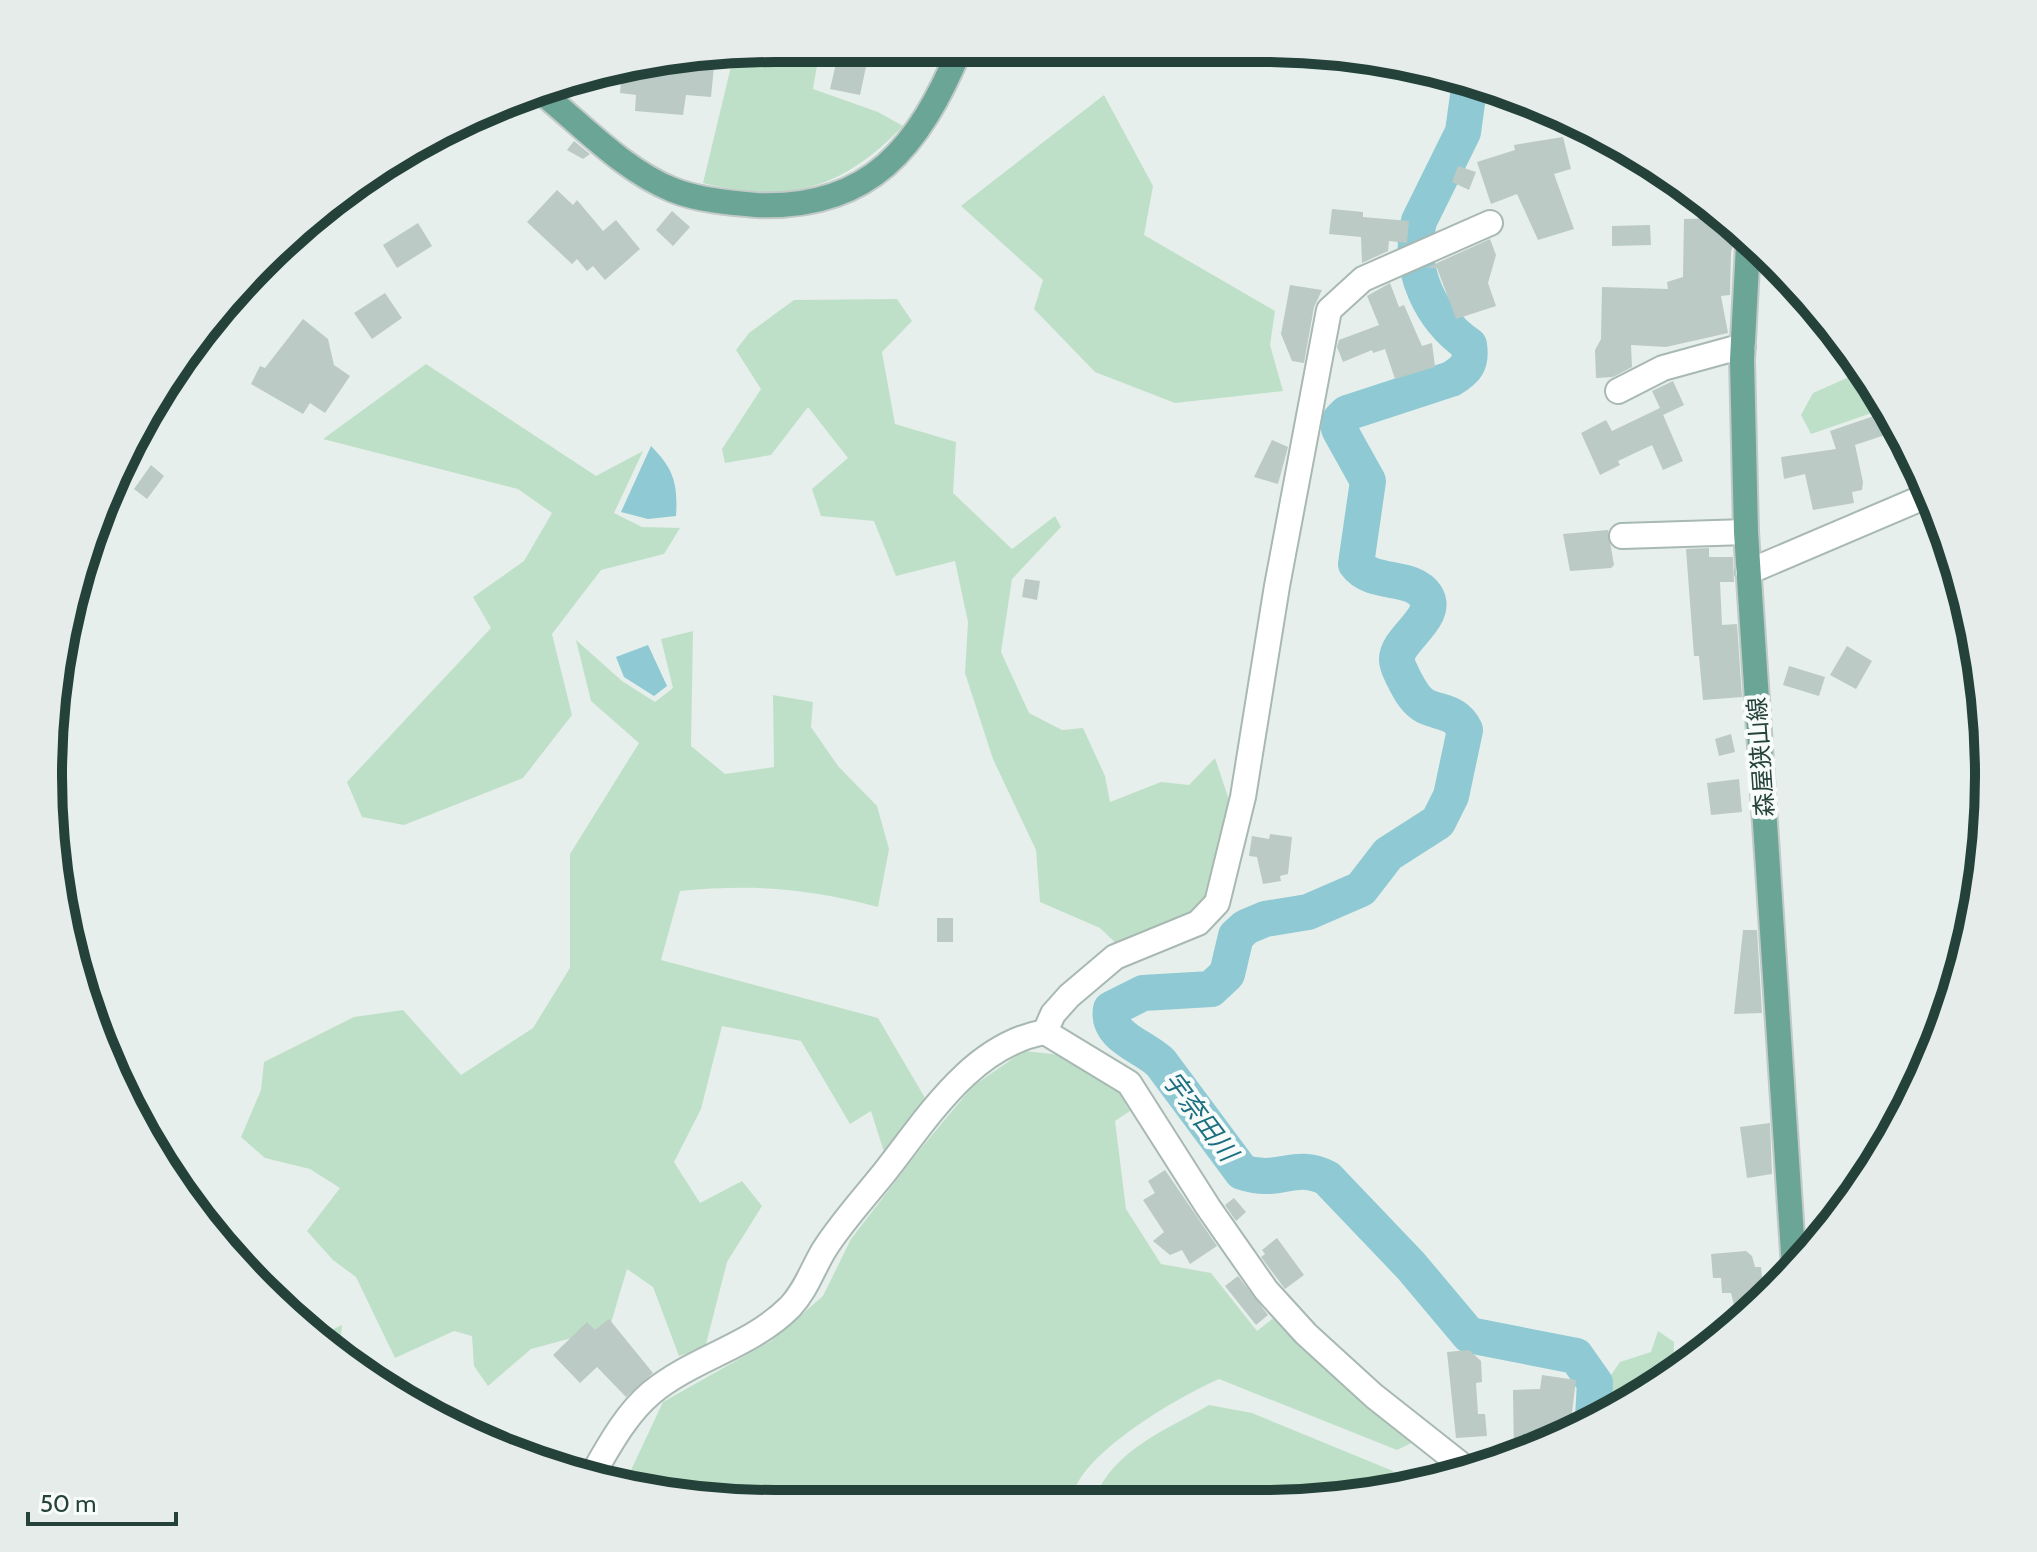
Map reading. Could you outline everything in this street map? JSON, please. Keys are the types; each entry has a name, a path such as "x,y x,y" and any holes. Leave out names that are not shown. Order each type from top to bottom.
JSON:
{"main road":[{"path":"549,99 617,155 673,190 733,203 797,205 850,189 897,156 939,100 955,62"},
{"name":"森屋狭山線","path":"1748,254 1743,346 1746,532 1793,1252"}],"street":[{"path":"1045,1032 1053,1014 1069,996 1115,957 1198,923 1217,903 1243,797 1277,586 1329,310 1363,279 1418,252 1490,223"},
{"path":"1618,391 1663,368 1743,346"},
{"path":"1748,572 1919,499"},
{"path":"1622,536 1746,532"},
{"path":"597,1467 629,1416 654,1391 737,1345 788,1308 805,1290 825,1249 952,1088 986,1058 1030,1035 1045,1032 1129,1083 1208,1207 1266,1290 1306,1334 1374,1396 1458,1462"}],"green space":[{"path":"818,62 813,89 878,112 903,126 858,165 812,186 762,192 703,183 732,64"},
{"path":"1104,95 1153,186 1144,235 1275,311 1270,345 1283,391 1175,403 1095,372 1034,309 1043,280 961,206"},
{"path":"897,299 912,321 882,352 895,424 956,442 953,493 1012,549 1055,516 1061,527 1012,579 1001,652 1029,713 1062,730 1083,728 1105,776 1110,802 1161,782 1189,785 1215,758 1230,803 1217,884 1191,920 1122,949 1100,928 1040,902 1036,850 993,759 965,673 968,622 955,561 896,576 874,521 821,516 812,489 848,458 808,407 771,455 725,463 722,449 761,389 736,350 749,333 794,300"},
{"path":"426,364 596,476 643,451 614,513 642,527 680,528 664,554 601,570 552,634 572,715 523,778 404,825 362,817 347,782 491,628 473,597 524,561 552,513 518,489 323,439"},
{"path":"1852,376 1875,412 1811,434 1801,415 1813,393"},
{"path":"693,631 691,746 725,774 774,767 773,695 813,702 811,727 838,766 877,806 889,849 878,907 780,889 680,891 661,960 878,1018 928,1103 885,1155 871,1111 850,1124 801,1041 722,1026 701,1109 674,1162 700,1203 742,1181 762,1206 727,1262 705,1348 679,1356 653,1287 627,1269 611,1323 594,1332 531,1349 488,1386 474,1366 472,1336 454,1331 395,1358 356,1277 333,1260 307,1231 340,1188 310,1169 265,1158 241,1137 261,1090 264,1062 354,1017 403,1010 461,1075 533,1028 570,968 570,854 639,743 591,701 576,640 622,681 655,702 673,688 661,639"},
{"path":"1024,1051 1074,1058 1099,1070 1110,1080 1130,1111 1115,1121 1126,1209 1161,1264 1211,1273 1257,1331 1276,1316 1344,1387 1415,1441 1397,1450 1219,1379 1181,1398 1134,1428 1093,1463 1075,1490 776,1490 683,1484 629,1474 663,1402 771,1341 823,1296 851,1239 973,1086"},
{"path":"342,1325 340,1341 328,1332"},
{"path":"1658,1331 1674,1342 1673,1359 1593,1407 1595,1398 1620,1362 1651,1352"},
{"path":"1209,1405 1252,1413 1393,1471 1393,1477 1308,1488 1099,1490 1128,1454"}],"water":[{"path":"651,446 665,462 673,478 676,516 648,519 621,512"},
{"path":"648,645 667,686 654,696 624,677 616,657"}],"building":[{"path":"836,62 867,62 860,95 830,89"},
{"path":"714,65 711,97 686,95 683,115 635,111 636,95 620,93 621,79"},
{"path":"1563,137 1571,169 1554,174 1574,229 1538,240 1517,194 1491,204 1477,162 1515,150 1514,145"},
{"path":"574,141 590,154 583,159 567,150"},
{"path":"1458,166 1476,172 1469,190 1452,182"},
{"path":"557,190 573,205 577,200 603,231 616,220 640,249 605,280 593,266 587,271 577,259 572,264 527,222"},
{"path":"1332,209 1363,212 1363,217 1409,221 1407,243 1389,241 1388,251 1362,263 1361,237 1329,234"},
{"path":"672,211 690,227 673,246 656,230"},
{"path":"1706,218 1735,241 1731,252 1730,295 1721,296 1728,333 1666,347 1631,345 1632,367 1613,377 1596,378 1595,350 1601,339 1602,287 1668,289 1667,282 1683,277 1684,219"},
{"path":"418,223 432,246 397,268 383,245"},
{"path":"1650,225 1651,245 1612,246 1612,226"},
{"path":"1490,239 1496,255 1488,283 1496,306 1456,319 1437,268 1426,268"},
{"path":"1390,283 1399,307 1404,305 1422,346 1432,343 1435,367 1395,379 1385,349 1373,353 1372,350 1343,362 1337,347 1339,340 1379,325 1367,296"},
{"path":"1290,285 1322,290 1314,307 1304,363 1292,361 1281,334"},
{"path":"385,293 402,318 372,339 354,313"},
{"path":"303,319 328,339 334,365 350,376 325,413 310,403 303,414 251,384 260,366 265,368"},
{"path":"1673,381 1684,405 1663,415 1683,461 1663,470 1652,445 1618,461 1620,465 1600,475 1581,433 1606,420 1612,431 1660,408 1652,391"},
{"path":"1877,415 1900,458 1895,460 1885,435 1855,445 1863,482 1862,490 1852,492 1854,503 1813,510 1805,474 1784,479 1781,457 1836,449 1830,431"},
{"path":"1272,440 1288,447 1278,484 1254,477"},
{"path":"151,465 164,476 147,499 134,489"},
{"path":"1608,530 1614,565 1611,568 1570,571 1563,534"},
{"path":"1709,548 1709,557 1733,557 1734,582 1720,582 1722,625 1737,624 1742,697 1703,700 1699,656 1694,656 1686,549"},
{"path":"1025,579 1040,581 1037,600 1022,597"},
{"path":"1847,646 1872,661 1856,689 1830,675"},
{"path":"1789,666 1825,677 1819,696 1783,685"},
{"path":"1731,734 1735,752 1719,756 1715,739"},
{"path":"1739,779 1742,812 1711,815 1707,783"},
{"path":"1270,834 1292,837 1288,874 1280,876 1281,881 1263,884 1257,857 1249,856 1252,836 1269,839"},
{"path":"937,918 953,918 953,942 937,942"},
{"path":"1743,930 1757,930 1762,1013 1734,1014"},
{"path":"1770,1123 1772,1174 1747,1178 1740,1127"},
{"path":"1165,1170 1217,1246 1190,1264 1182,1250 1170,1255 1153,1241 1164,1232 1143,1200 1155,1193 1148,1181"},
{"path":"1234,1198 1246,1212 1236,1221 1225,1205"},
{"path":"1277,1238 1304,1275 1285,1289 1261,1257 1265,1254 1262,1250"},
{"path":"1746,1251 1752,1256 1755,1267 1761,1267 1763,1284 1735,1310 1731,1293 1722,1293 1721,1278 1713,1278 1711,1254"},
{"path":"1238,1276 1268,1315 1256,1325 1225,1286"},
{"path":"609,1319 653,1373 626,1397 597,1367 580,1383 553,1355 587,1322 595,1330"},
{"path":"1469,1350 1481,1361 1482,1382 1476,1383 1478,1414 1485,1414 1487,1436 1456,1438 1447,1352"},
{"path":"1542,1375 1576,1380 1571,1419 1514,1444 1513,1390 1540,1389"}],"waterway":[{"name":"宇奈田川","path":"1468,93 1463,132 1419,221 1416,257 1419,274 1433,307 1455,334 1469,345 1469,362 1451,379 1347,413 1340,420 1339,429 1368,481 1356,564 1372,575 1420,589 1426,596 1427,612 1398,652 1397,662 1418,700 1425,706 1453,716 1465,730 1451,796 1438,822 1388,854 1361,889 1308,912 1265,919 1246,927 1236,936 1227,974 1211,989 1143,993 1111,1009 1111,1019 1120,1034 1161,1063 1242,1172 1267,1176 1305,1172 1327,1178 1411,1266 1469,1335 1576,1356 1595,1383 1594,1407"}]}
